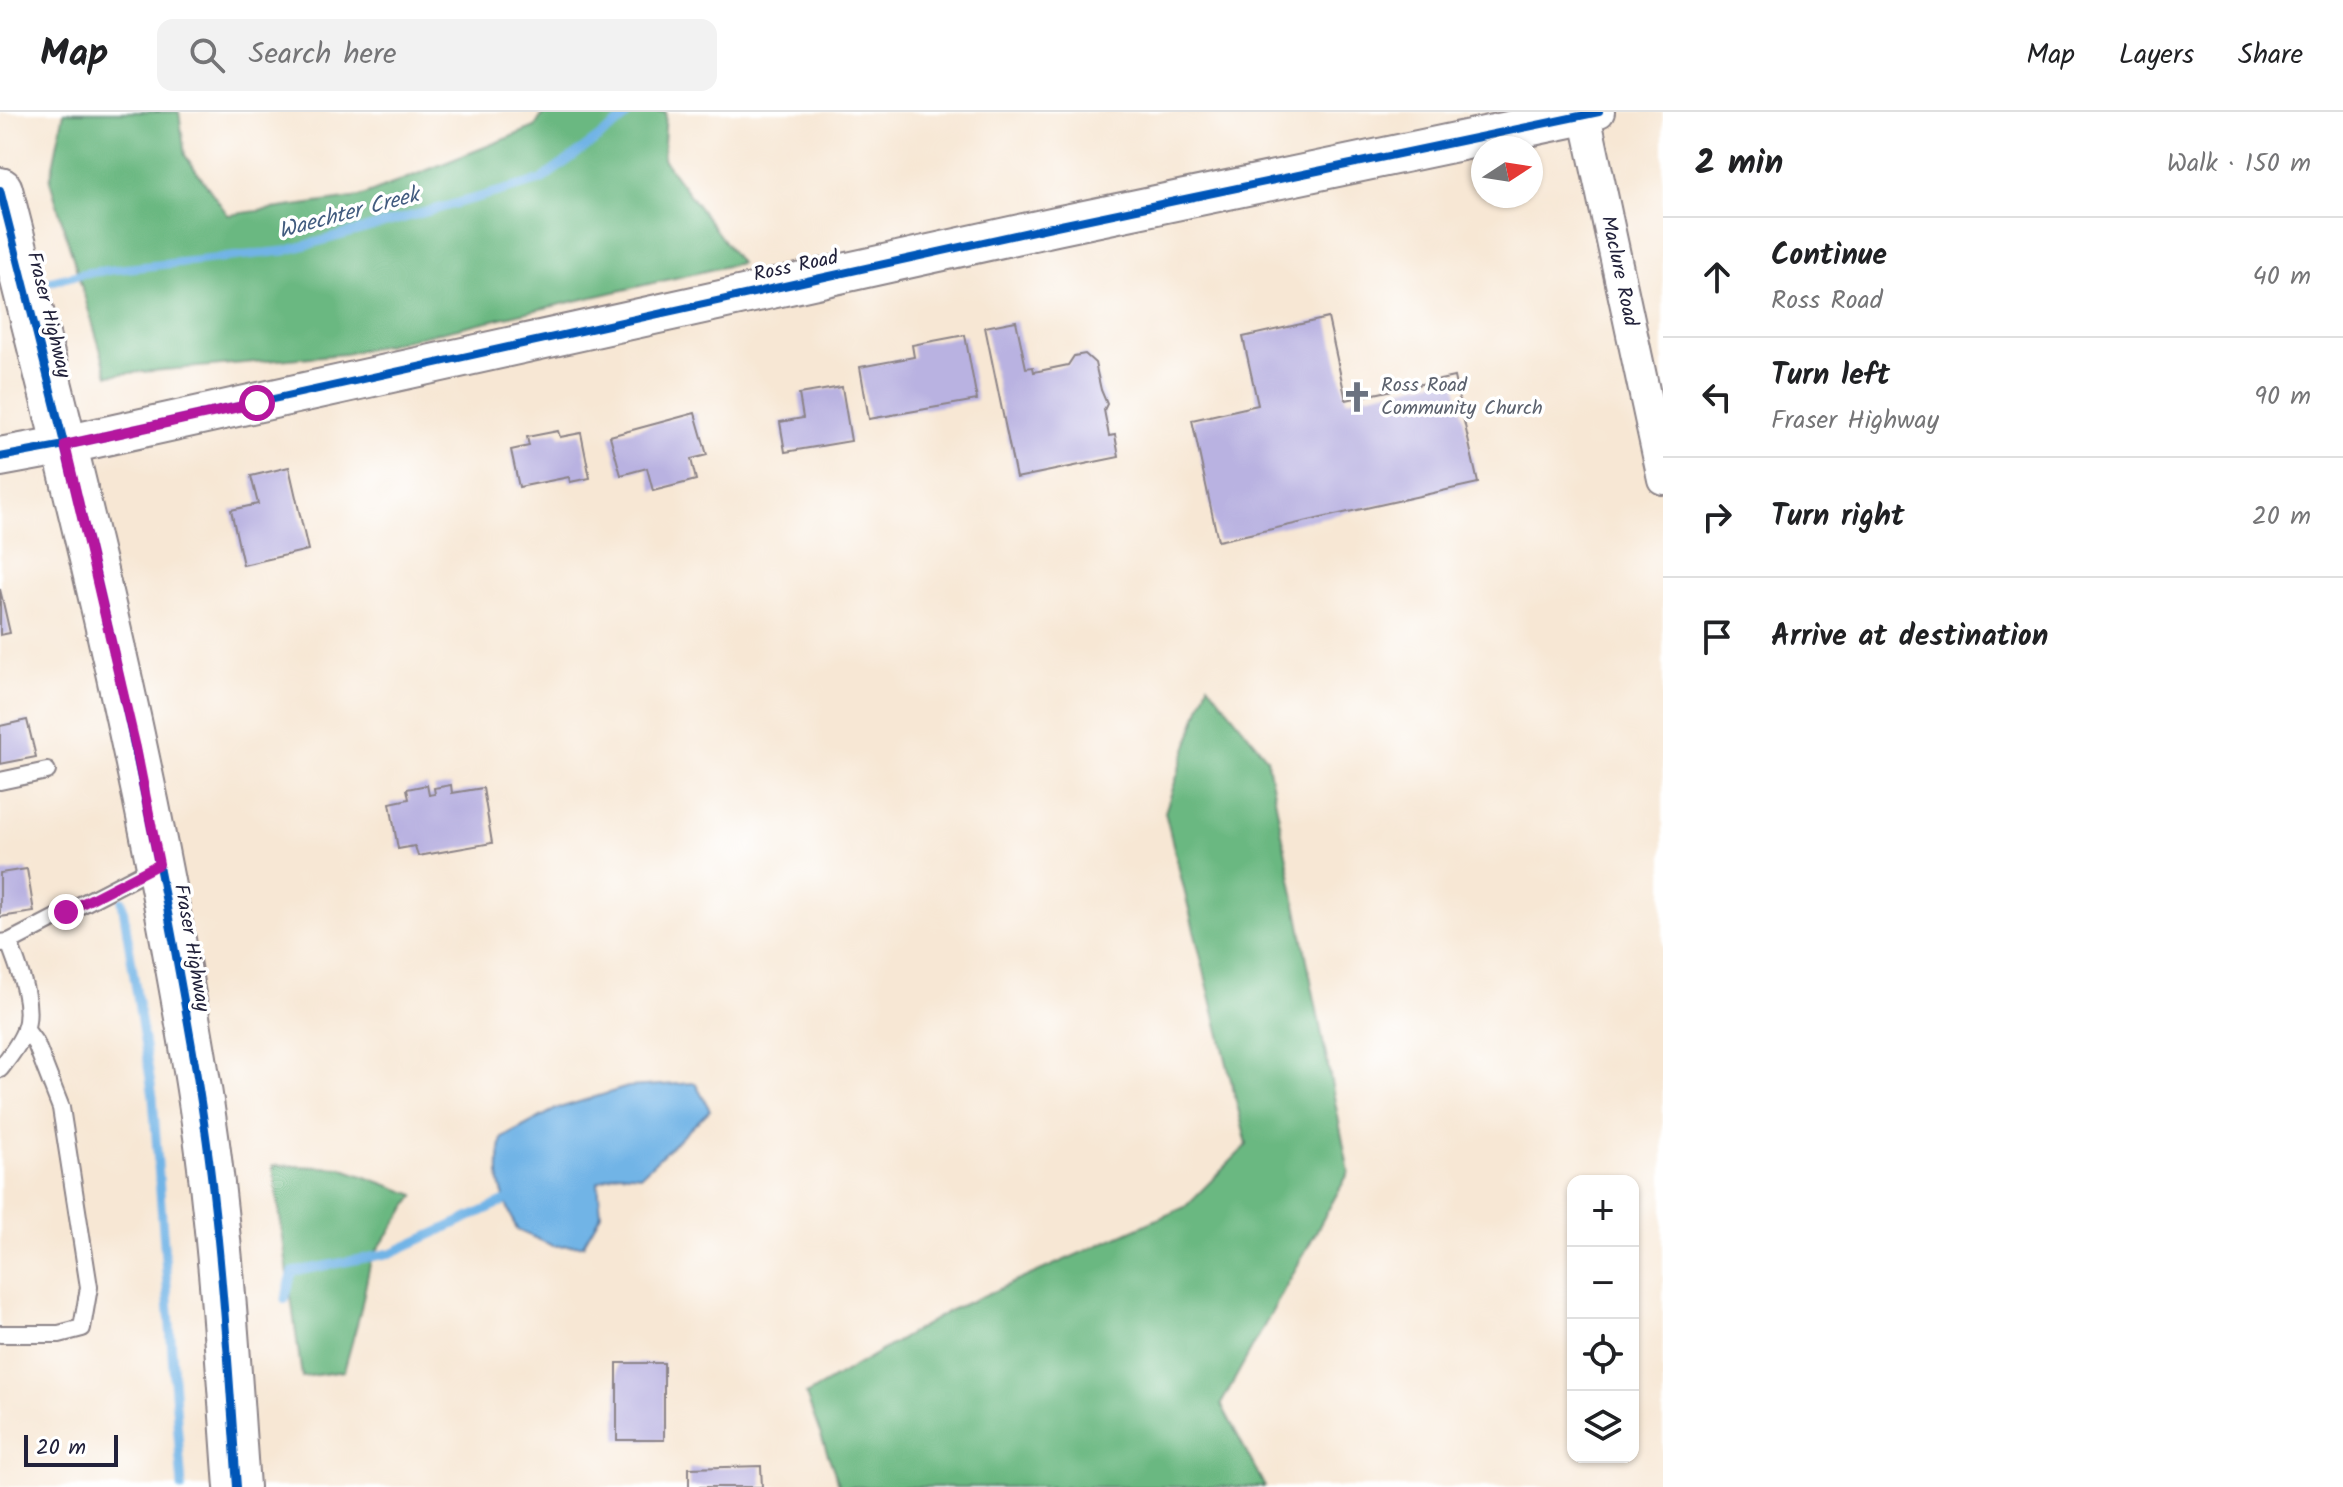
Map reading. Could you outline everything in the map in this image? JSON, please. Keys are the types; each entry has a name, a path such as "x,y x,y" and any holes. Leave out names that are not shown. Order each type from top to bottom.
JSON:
{"main road":[{"name":"Fraser Highway","path":"0,190 65,445 142,776 159,864 190,1035 214,1201 237,1487"}],"street":[{"name":"Ross Road","path":"0,457 1056,226 1590,113"},
{"name":"Maclure Road","path":"1590,113 1663,479"}],"lane":[{"path":"0,781 47,771"},
{"path":"0,1069 25,1029 27,1018 23,981 4,942 159,864"},
{"path":"0,1334 59,1334 82,1328 89,1287 61,1108 36,1044 25,1029"}],"green space":[{"path":"64,112 179,112 185,155 228,215 360,197 535,127 544,112 666,112 663,159 740,263 345,354 108,375 50,181"},
{"path":"1208,684 1267,758 1349,1172 1221,1404 1265,1487 840,1487 806,1395 949,1311 1185,1207 1247,1145 1165,812"},
{"path":"273,1165 341,1168 415,1195 371,1259 344,1371 302,1377"}],"water":[{"path":"695,1083 710,1110 641,1175 618,1173 598,1182 601,1214 583,1245 553,1246 517,1230 500,1185 502,1138 556,1109 628,1087"}],"building":[{"path":"1328,318 1346,400 1454,377 1478,483 1218,541 1192,420 1258,405 1243,337"},
{"path":"1016,321 1026,368 1033,367 1034,372 1068,365 1074,356 1085,354 1095,363 1107,404 1104,410 1109,436 1115,435 1119,457 1016,478 985,327"},
{"path":"965,335 977,400 869,419 860,367 914,357 912,345"},
{"path":"842,387 851,441 785,452 780,422 803,418 799,394"},
{"path":"695,413 707,455 691,459 696,480 653,491 647,468 621,475 610,436"},
{"path":"558,431 560,437 581,433 590,478 570,482 569,477 519,487 511,450 529,446 527,437"},
{"path":"289,467 308,550 243,565 231,510 258,504 251,476"},
{"path":"0,589 10,633 0,635"},
{"path":"27,720 36,757 0,764 0,726"},
{"path":"427,785 429,795 435,794 434,788 451,785 452,793 483,788 492,843 418,856 415,846 398,849 390,803 409,799 407,789"},
{"path":"27,869 34,912 0,917 0,873"},
{"path":"617,1363 664,1363 664,1440 617,1440"},
{"path":"761,1466 762,1487 689,1487 689,1468"}],"waterway":[{"name":"Waechter Creek","path":"52,281 85,273 285,251 541,180 624,119 629,112"},
{"path":"122,901 153,1097 182,1487"},
{"path":"285,1299 293,1272 391,1253 505,1201"}],"cycle path":[{"path":"0,457 1056,226 1599,112"},
{"path":"0,190 115,658 179,973 214,1202 237,1487"}],"place":[{"name":"Ross Road Community Church","path":"1357,397"}],"route":[{"path":"66,912 159,864 136,748 65,445 257,403"}]}
